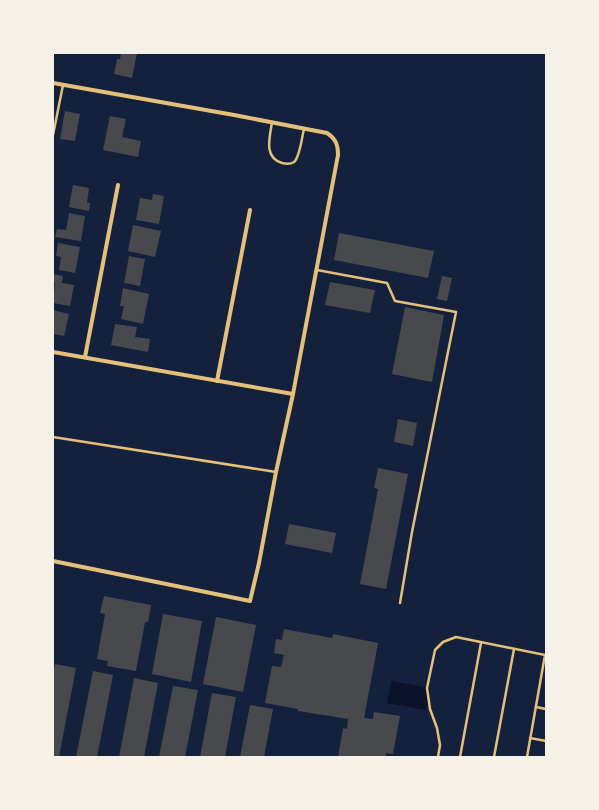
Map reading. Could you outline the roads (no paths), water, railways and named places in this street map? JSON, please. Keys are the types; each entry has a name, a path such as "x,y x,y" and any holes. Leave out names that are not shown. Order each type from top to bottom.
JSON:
{"street":[{"path":"53,83 326,133 334,138 338,145 336,167 317,270 259,563 250,601 53,561"},
{"path":"85,357 118,186"},
{"path":"217,381 250,210"},
{"path":"53,352 293,394"}],"lane":[{"path":"53,135 63,85"},
{"path":"272,122 269,150 275,159 282,163 290,164 294,162 298,156 304,129"},
{"path":"317,270 387,283 395,301 456,312 412,532 400,602"},
{"path":"53,437 276,472"},
{"path":"438,757 440,745 437,728 430,709 427,688 435,650 443,642 456,637 545,655 527,757"},
{"path":"460,757 481,643"},
{"path":"494,757 514,649"},
{"path":"536,707 546,709"},
{"path":"530,738 546,741"}],"water":[{"path":"391,681 430,688 426,710 387,703"}]}
